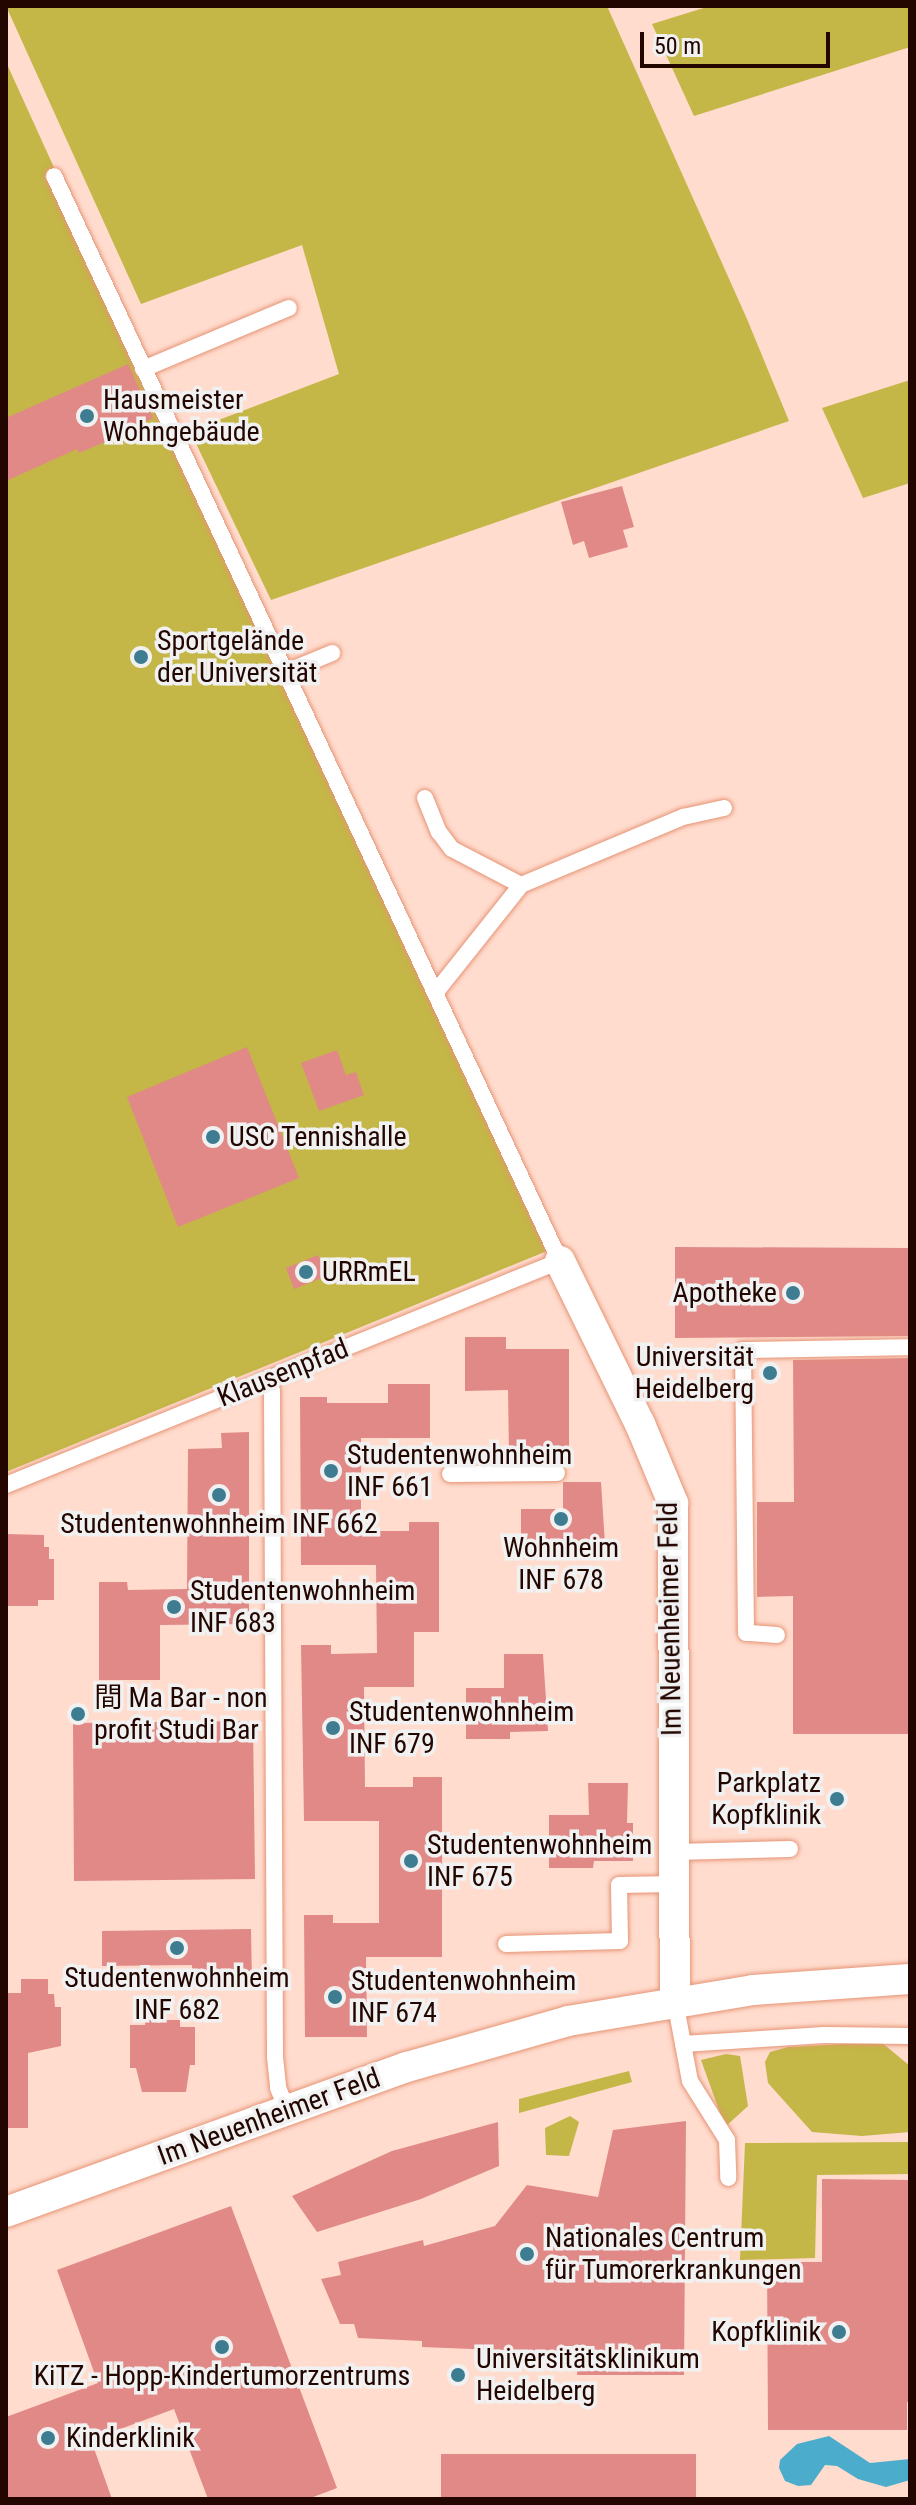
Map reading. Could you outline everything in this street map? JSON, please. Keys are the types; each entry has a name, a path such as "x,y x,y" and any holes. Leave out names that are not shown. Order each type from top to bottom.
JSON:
{"street":[{"name":"Im Neuenheimer Feld","path":"560,1261 640,1424 673,1503 675,2001"},
{"name":"Im Neuenheimer Feld","path":"6,2212 407,2067 568,2021 753,1990 910,1979"}],"lane":[{"path":"54,176 560,1261"},
{"path":"143,369 289,308"},
{"path":"286,672 332,653"},
{"path":"425,798 439,832 452,849 521,885"},
{"path":"436,992 521,885 611,844 683,817 724,808"},
{"name":"Klausenpfad","path":"6,1485 560,1261"},
{"path":"777,1635 746,1633 743,1350 910,1347"},
{"path":"267,1380 272,1391 275,2057 278,2088 287,2109"},
{"path":"450,1474 557,1473"},
{"path":"674,1852 790,1849"},
{"path":"506,1944 620,1941 619,1885 674,1884"},
{"path":"675,2001 690,2081 727,2140 728,2178"},
{"path":"683,2044 824,2035 910,2036"}],"shaded area":[{"path":"6,6 607,6 747,319 789,421 271,600 190,431 339,374 302,245 141,304"},
{"path":"710,6 910,6 910,47 694,116 652,24"},
{"name":"Sportgelände der Universität","path":"6,62 547,1251 6,1472"},
{"path":"910,380 910,483 863,498 822,408"},
{"path":"881,2042 910,2066 910,2132 862,2136 812,2132 768,2083 765,2062 770,2052 788,2047"},
{"path":"726,2054 740,2056 748,2106 725,2127 701,2060"},
{"path":"629,2071 632,2082 519,2113 519,2099"},
{"path":"570,2116 579,2122 569,2156 546,2155 545,2128"},
{"path":"910,2142 910,2174 817,2175 815,2258 740,2260 745,2143"}],"water":[{"path":"829,2436 870,2463 910,2459 910,2480 886,2487 858,2479 837,2466 825,2465 811,2485 798,2486 785,2481 779,2468 780,2460 797,2444"}],"building":[{"path":"128,364 153,418 119,436 79,453 77,449 6,481 6,418"},
{"path":"622,486 634,527 623,530 628,547 589,558 584,541 573,545 561,502"},
{"name":"USC Tennishalle","path":"247,1047 299,1178 178,1227 127,1097"},
{"path":"337,1050 346,1075 356,1072 364,1095 319,1111 301,1063"},
{"name":"Apotheke","path":"675,1247 910,1248 910,1336 675,1338"},
{"name":"URRmEL","path":"318,1255 327,1276 294,1289 286,1268"},
{"path":"465,1337 506,1337 506,1349 569,1349 569,1456 509,1456 508,1390 465,1391"},
{"path":"910,1358 910,1734 793,1734 793,1596 757,1597 757,1502 794,1502 793,1360"},
{"path":"388,1384 430,1384 430,1438 361,1438 361,1531 409,1531 409,1522 439,1522 439,1632 414,1632 414,1687 364,1687 365,1787 413,1787 413,1777 442,1777 442,1957 366,1957 367,2037 305,2037 304,1915 333,1915 333,1923 379,1923 379,1821 304,1821 301,1645 331,1645 331,1654 377,1653 376,1565 301,1565 300,1397 327,1397 327,1403 388,1403"},
{"path":"249,1432 249,1624 160,1625 160,1680 99,1680 99,1582 127,1582 128,1590 187,1589 188,1449 222,1448 221,1433"},
{"name":"Wohnheim INF 678","path":"563,1482 601,1482 606,1560 521,1556 521,1509 563,1509"},
{"path":"6,1534 44,1535 44,1547 49,1547 49,1559 54,1559 54,1600 38,1600 38,1606 6,1606"},
{"path":"504,1654 543,1654 548,1731 510,1732 510,1739 466,1739 466,1688 504,1688"},
{"path":"253,1721 255,1879 74,1881 73,1723"},
{"path":"588,1783 628,1783 627,1823 633,1823 633,1861 594,1861 593,1868 549,1868 549,1815 589,1815"},
{"name":"Studentenwohnheim INF 682","path":"251,1929 252,1982 192,1983 192,1965 102,1966 102,1931"},
{"path":"21,1979 48,1979 48,1994 54,1994 55,2007 61,2007 61,2046 28,2053 28,2128 6,2128 6,1993 21,1993"},
{"path":"145,2020 180,2020 180,2027 195,2027 195,2065 190,2065 186,2092 142,2092 136,2068 130,2068 130,2025 145,2025"},
{"name":"Nationales Centrum für Tumorerkrankungen","path":"686,2121 684,2375 577,2375 578,2353 422,2347 422,2341 358,2338 354,2324 340,2324 321,2279 341,2275 338,2262 423,2240 424,2246 495,2226 527,2185 598,2197 613,2130"},
{"name":"Nationales Centrum für Tumorerkrankungen","path":"498,2122 499,2166 421,2199 317,2232 292,2196 392,2151"},
{"name":"Kopfklinik","path":"822,2179 910,2180 910,2402 907,2402 907,2430 768,2430 767,2262 822,2262"},
{"name":"KiTZ - Hopp-Kindertumorzentrums","path":"231,2206 337,2488 308,2499 208,2499 174,2409 91,2440 112,2499 6,2499 6,2417 98,2383 57,2270"},
{"path":"441,2454 696,2454 696,2499 441,2499"}],"place":[{"name":"Hausmeister Wohngebäude","path":"87,416"},
{"name":"Sportgelände der Universität","path":"141,657"},
{"name":"USC Tennishalle","path":"213,1137"},
{"name":"URRmEL","path":"306,1272"},
{"name":"Apotheke","path":"793,1293"},
{"name":"Universität Heidelberg","path":"770,1373"},
{"name":"Studentenwohnheim INF 661","path":"331,1471"},
{"name":"Studentenwohnheim INF 662","path":"219,1495"},
{"name":"Wohnheim INF 678","path":"561,1519"},
{"name":"Studentenwohnheim INF 683","path":"174,1607"},
{"name":"間 Ma Bar - non profit Studi Bar","path":"78,1714"},
{"name":"Studentenwohnheim INF 679","path":"333,1728"},
{"name":"Parkplatz Kopfklinik","path":"837,1799"},
{"name":"Studentenwohnheim INF 675","path":"411,1861"},
{"name":"Studentenwohnheim INF 682","path":"177,1948"},
{"name":"Studentenwohnheim INF 674","path":"335,1997"},
{"name":"Nationales Centrum für Tumorerkrankungen","path":"527,2254"},
{"name":"Kopfklinik","path":"839,2332"},
{"name":"KiTZ - Hopp-Kindertumorzentrums","path":"222,2347"},
{"name":"Universitätsklinikum Heidelberg","path":"458,2375"},
{"name":"Kinderklinik","path":"48,2438"}]}
